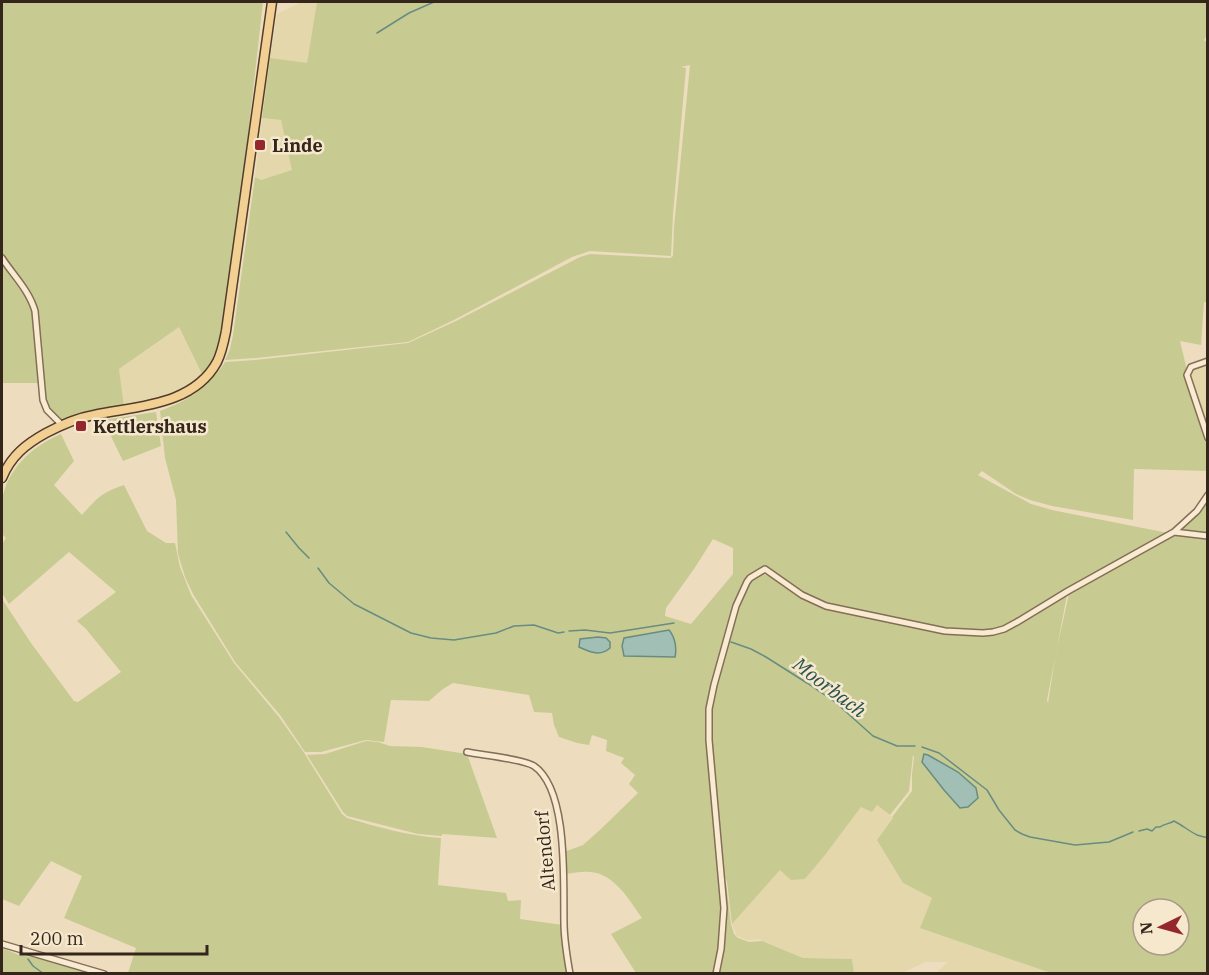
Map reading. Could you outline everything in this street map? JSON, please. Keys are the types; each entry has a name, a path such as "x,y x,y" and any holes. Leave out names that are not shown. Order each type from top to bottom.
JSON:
{"main road":[{"path":"2,478 5,464 17,453 28,444 62,425 93,415 157,404 175,397 193,387 208,374 218,361 232,288 272,2"}],"street":[{"path":"2,258 26,291 33,305 43,400 46,410 62,425"},
{"path":"1208,361 1191,367 1187,375 1208,438"},
{"path":"716,974 721,950 724,908 709,709 736,606 750,578 765,569 802,595 826,606 945,631 983,633 1017,622 1174,532 1197,512 1208,495"},
{"path":"1174,532 1208,536"},
{"name":"Altendorf","path":"467,752 534,765 552,789 562,849 564,925 570,974"},
{"path":"2,944 104,974"}],"shaded area":[{"path":"302,2 317,2 307,64 270,58 277,14"},
{"path":"262,118 281,120 293,170 261,180 255,177"},
{"path":"179,327 202,374 192,383 163,399 124,406 119,369"},
{"path":"1207,363 1207,433 1188,375 1192,368"},
{"path":"877,805 893,818 903,883 932,898 921,928 1051,973 936,973 948,962 925,962 904,972 854,973 852,959 803,958 760,939 747,940 737,936 732,924 780,870 805,879 861,807"}],"green space":[{"path":"2,2 263,2 231,287 220,343 210,365 202,374 179,327 119,369 124,406 61,423 45,406 36,310 2,256"},
{"path":"317,2 1207,2 1207,35 1204,40 1208,44 1207,302 1204,302 1201,345 1180,341 1187,370 1186,379 1207,441 1207,471 1134,469 1133,520 1030,500 1016,494 982,471 978,475 1031,504 1168,533 996,630 945,630 827,604 804,593 764,568 746,579 737,595 721,646 707,709 722,908 720,949 715,973 636,973 611,934 642,918 620,889 607,877 590,872 566,874 564,852 583,845 638,793 629,784 635,775 621,763 624,758 606,751 607,740 592,735 589,745 559,737 552,713 534,712 529,695 453,683 429,701 391,700 384,742 366,740 321,752 305,752 280,715 235,662 185,577 178,554 176,500 165,458 160,411 197,392 211,380 225,362 408,343 580,257 590,254 670,258 673,256 690,65 681,67 686,68 671,256 590,251 572,257 408,342 225,360 233,335 255,177 261,180 292,170 281,120 262,118 270,58 307,63","holes":["713,539 733,548 733,574 691,624 665,616 666,608"]},
{"path":"2,263 29,300 33,310 40,383 2,383"},
{"path":"156,412 161,446 123,461 103,420"},
{"path":"61,434 74,461 54,485 82,515 100,496 124,485 147,531 166,543 175,543 180,567 191,595 234,663 279,717 303,751 342,814 347,818 394,831 441,838 438,885 506,893 508,901 521,900 520,919 563,925 568,973 128,973 136,948 64,918 82,876 51,861 19,906 2,899 2,599 74,701 78,702 121,672 77,621 116,592 69,552 9,604 2,593 2,544 6,538 2,534 1,509 5,489 15,469 30,452"},
{"path":"1207,498 1207,535 1179,531"},
{"path":"1176,534 1207,539 1207,973 1051,973 920,928 932,898 903,883 877,840 912,791 913,755 909,791 890,815 877,805 872,812 861,807 805,879 791,880 780,870 732,924 727,882 722,870 710,740 711,708 728,640 742,596 751,582 763,574 822,607 944,632 1005,631 1067,595 1057,648 1069,594","holes":["1055,656 1048,703 1047,700"]},
{"path":"366,741 390,746 422,747 467,754 497,838 418,834 347,816 307,755 325,754"},
{"path":"723,878 726,882 731,924 738,938 749,942 762,941 803,958 852,959 854,973 717,974 722,950"},
{"path":"2,948 19,955 93,973 2,973"}],"water":[{"path":"669,630 675,643 675,657 624,656 622,646 624,638"},
{"path":"606,638 610,642 610,648 599,653 579,647 580,639"},
{"path":"924,754 958,772 976,788 978,798 968,807 960,808 922,762"}],"waterway":[{"path":"377,33 409,13 434,2"},
{"name":"Moorbach","path":"286,532 309,558"},
{"name":"Moorbach","path":"318,568 329,583 354,604 411,633 454,640 496,633 514,626 534,625 558,633 564,632"},
{"name":"Moorbach","path":"569,631 610,633 674,623"},
{"name":"Moorbach","path":"731,642 766,657 807,683 835,702 873,736 897,746 915,746"},
{"name":"Moorbach","path":"922,747 939,753 987,790 999,810 1015,830 1022,834 1075,845 1109,842 1133,832"},
{"name":"Moorbach","path":"1139,831 1147,829 1152,831 1156,827 1174,821 1197,835 1208,838"},
{"path":"28,959 44,974"}],"place":[{"name":"Linde","path":"260,145"},
{"name":"Kettlershaus","path":"81,426"}]}
